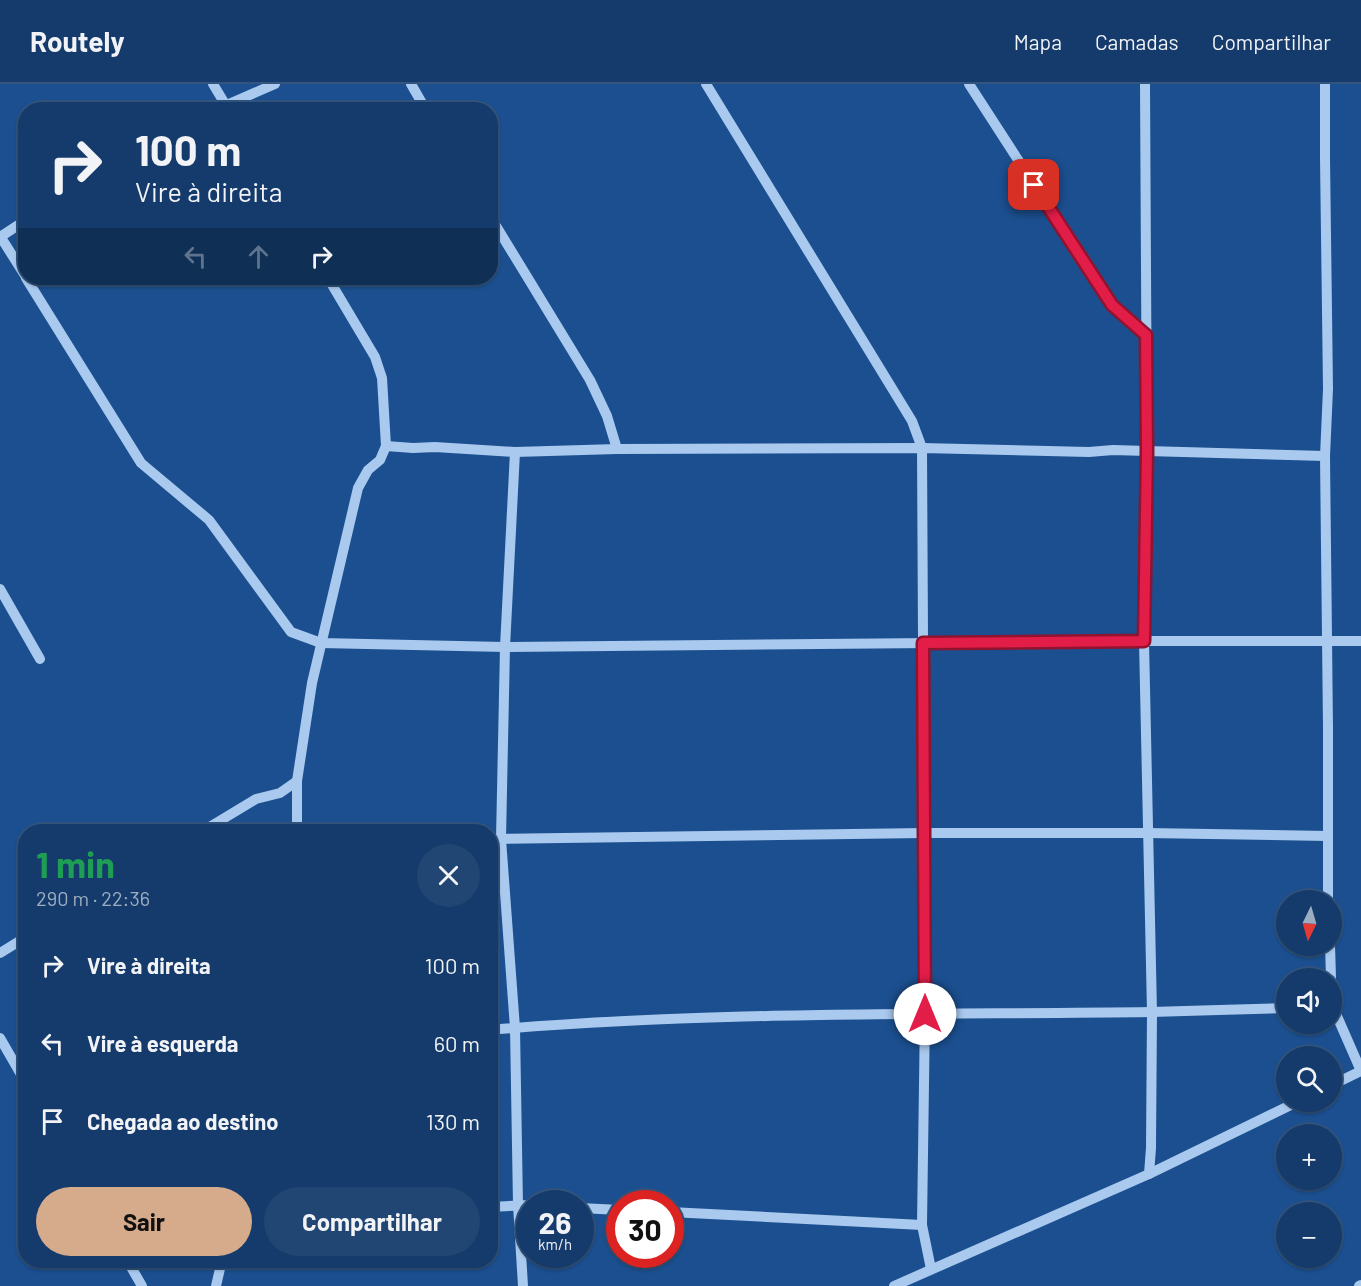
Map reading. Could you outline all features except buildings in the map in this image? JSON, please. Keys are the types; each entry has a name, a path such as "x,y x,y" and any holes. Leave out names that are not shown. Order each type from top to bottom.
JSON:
{"street":[{"path":"213,84 220,102"},
{"path":"236,102 275,84"},
{"path":"411,84 421,102"},
{"path":"706,84 912,421 922,447 925,1014 922,1225 932,1269"},
{"path":"969,84 1112,305 1146,335"},
{"path":"1145,84 1147,451 1144,641 1152,1012 1149,1174"},
{"path":"1325,84 1328,389 1325,456 1328,890"},
{"path":"18,225 0,237 18,265"},
{"path":"498,229 590,380 607,416 617,448"},
{"path":"31,285 141,463 209,520 291,632 321,643 505,647 1361,641"},
{"path":"297,824 297,781 312,682 321,643 358,488 368,470 380,460 386,446 382,378 375,357 332,285"},
{"path":"386,446 515,452 617,448 922,447 1325,456"},
{"path":"497,824 515,452"},
{"path":"0,590 40,659"},
{"path":"215,824 256,799 280,793 297,781"},
{"path":"498,839 924,833 1328,836"},
{"path":"498,860 514,1028 523,1190"},
{"path":"0,952 18,942"},
{"path":"498,1029 664,1018 1276,1008"},
{"path":"1342,1029 1361,1071 1342,1080"},
{"path":"0,1038 18,1069"},
{"path":"894,1286 1149,1174 1276,1112"},
{"path":"498,1207 516,1205"},
{"path":"684,1213 922,1225"},
{"path":"132,1268 142,1286"},
{"path":"216,1286 220,1268"},
{"path":"523,1268 523,1286"}],"route":[{"path":"925,1014 923,643 1144,641 1146,335 1112,305 1034,185"}]}
